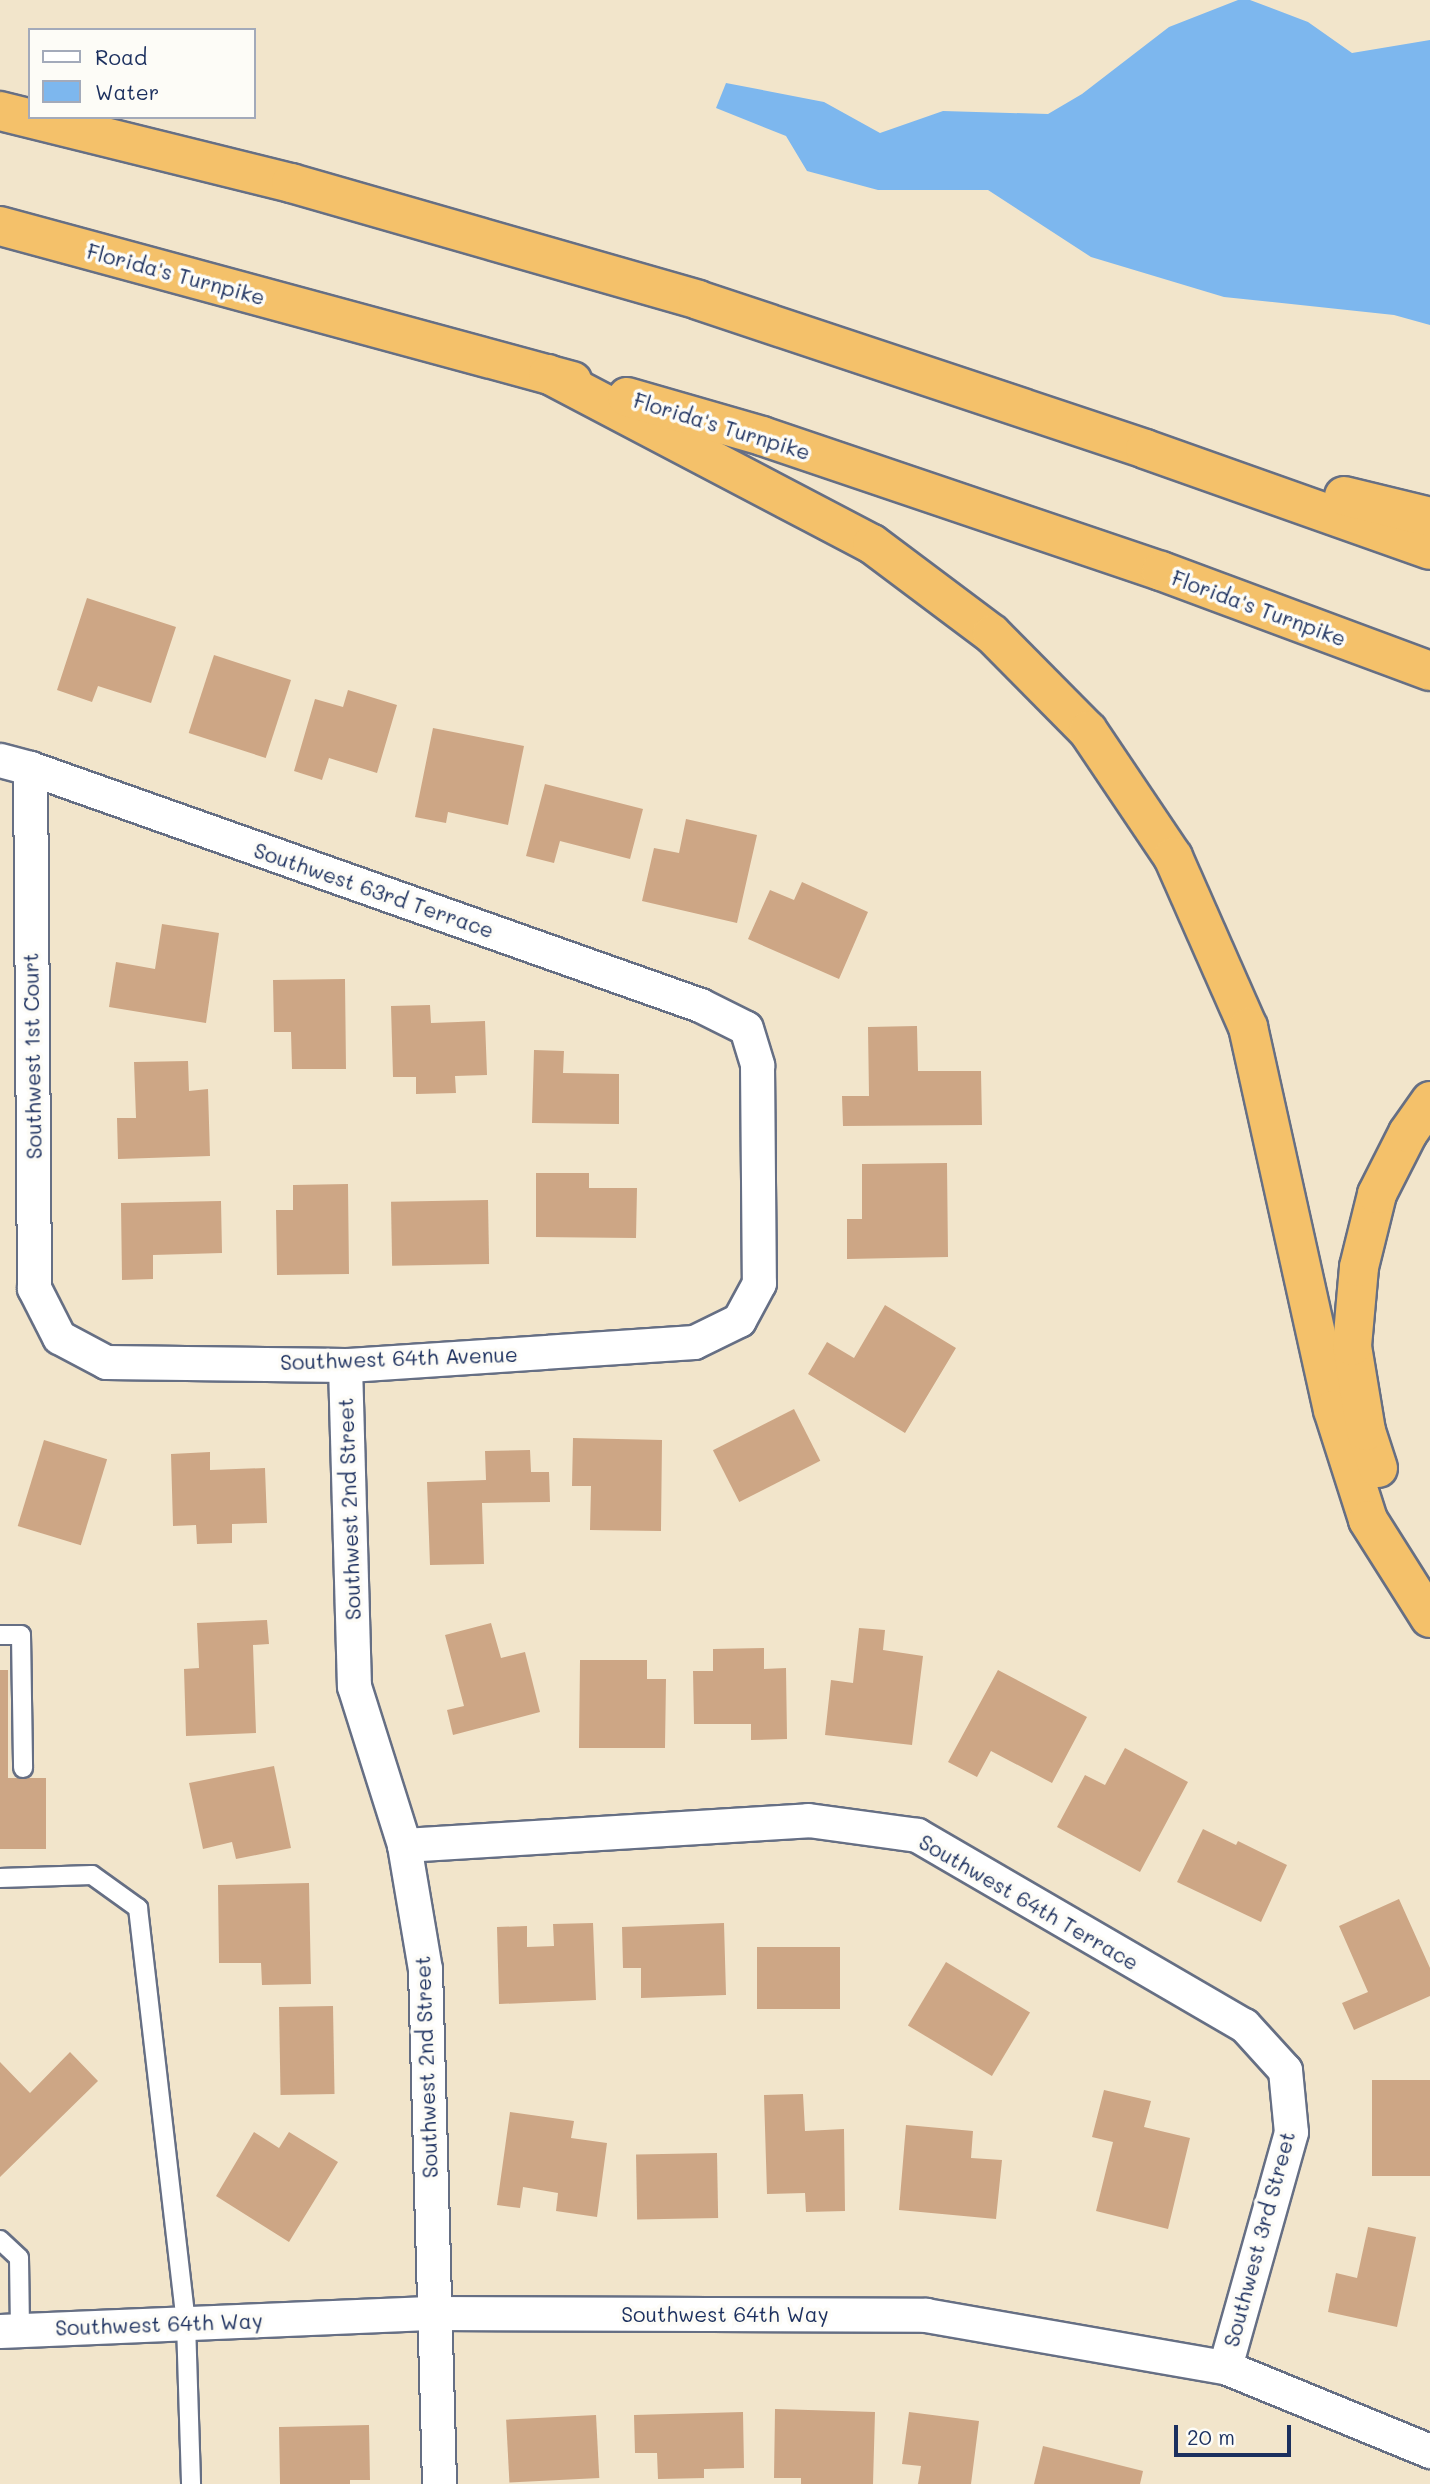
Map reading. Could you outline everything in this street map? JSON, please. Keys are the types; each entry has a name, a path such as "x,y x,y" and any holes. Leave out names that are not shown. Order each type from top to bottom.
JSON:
{"highway":[{"path":"0,111 28,118"},
{"path":"32,119 291,183 698,300 1145,449 1430,550"},
{"name":"Florida's Turnpike","path":"0,226 548,374 762,436 1161,571 1430,671"},
{"path":"548,374 872,544 992,634 1088,731 1173,857 1248,1027 1334,1410 1368,1520 1430,1618"},
{"path":"1145,449 1430,517"},
{"path":"1430,1101 1408,1133 1377,1194 1359,1267 1352,1346 1366,1431 1388,1502 1430,1577"}],"street":[{"name":"Southwest 63rd Terrace","path":"15,764 700,1005 746,1028 757,1065 759,1283 739,1320"},
{"name":"Southwest 1st Court","path":"15,764 34,1288 59,1337"},
{"name":"Southwest 64th Avenue","path":"59,1337 106,1362 345,1365 694,1342 739,1320"},
{"name":"Southwest 2nd Street","path":"345,1365 354,1686 404,1845 425,1969 439,2484"},
{"name":"Southwest 64th Terrace","path":"404,1845 808,1820 917,1835 1244,2025 1286,2070"},
{"name":"Southwest 3rd Street","path":"1225,2367 1291,2132 1286,2070"},
{"name":"Southwest 64th Way","path":"10,2331 435,2313 926,2315 1225,2367 1430,2451"}],"lane":[{"path":"0,1635 21,1634 23,1768"},
{"path":"0,1878 92,1875 138,1908 186,2323 191,2484"},
{"path":"0,2240 19,2258 10,2331"}],"water":[{"path":"1238,0 1250,0 1308,22 1352,53 1430,40 1430,325 1394,315 1224,297 1091,257 988,190 878,190 807,171 786,136 716,108 726,83 824,102 880,133 943,111 1048,114 1082,94 1169,27"}],"building":[{"path":"87,598 176,627 151,703 98,686 92,702 57,690"},
{"path":"214,655 291,680 266,758 189,733"},
{"path":"348,690 397,705 377,773 329,758 322,780 294,771 315,699 343,707"},
{"path":"433,728 524,746 508,825 448,812 446,823 415,817"},
{"path":"545,784 643,809 630,859 560,841 554,863 526,856"},
{"path":"686,819 757,835 737,923 642,901 654,848 679,853"},
{"path":"802,882 868,912 839,979 748,939 770,890 794,900"},
{"path":"162,924 219,933 206,1023 109,1007 116,962 155,969"},
{"path":"345,979 346,1069 292,1069 291,1032 274,1032 273,980"},
{"path":"430,1005 431,1023 485,1021 487,1075 455,1076 456,1093 416,1094 416,1077 393,1077 391,1006"},
{"path":"917,1026 918,1071 981,1071 982,1125 843,1126 842,1096 869,1096 868,1027"},
{"path":"534,1050 564,1051 563,1073 619,1074 619,1124 532,1123"},
{"path":"188,1061 189,1091 208,1089 210,1156 118,1159 117,1118 136,1118 134,1062"},
{"path":"947,1163 948,1257 847,1259 847,1219 862,1219 862,1164"},
{"path":"536,1173 589,1173 589,1188 637,1188 636,1238 536,1237"},
{"path":"348,1184 349,1274 277,1275 276,1210 293,1210 293,1185"},
{"path":"488,1200 489,1264 392,1266 391,1202"},
{"path":"221,1201 222,1253 153,1255 153,1279 122,1280 121,1203"},
{"path":"885,1305 956,1348 905,1433 808,1374 827,1342 854,1358"},
{"path":"794,1409 820,1461 739,1502 713,1450"},
{"path":"573,1438 662,1440 661,1531 590,1530 591,1486 572,1486"},
{"path":"44,1440 107,1459 81,1545 18,1526"},
{"path":"530,1450 531,1472 549,1472 550,1502 482,1503 484,1564 430,1565 427,1482 486,1480 485,1451"},
{"path":"210,1452 210,1470 265,1468 267,1523 232,1524 232,1543 197,1544 196,1525 173,1526 171,1454"},
{"path":"267,1620 269,1644 253,1645 256,1733 186,1736 184,1669 199,1668 197,1623"},
{"path":"491,1623 501,1658 525,1652 540,1712 453,1735 447,1710 464,1706 445,1635"},
{"path":"859,1628 885,1630 883,1650 923,1656 912,1745 825,1735 831,1680 853,1683"},
{"path":"764,1648 764,1669 786,1668 787,1739 751,1740 751,1724 694,1724 693,1671 713,1671 713,1649"},
{"path":"580,1660 647,1660 647,1679 666,1679 665,1748 579,1748"},
{"path":"0,1670 8,1670 8,1778 46,1778 46,1849 0,1849"},
{"path":"998,1670 1087,1717 1052,1783 991,1751 977,1777 948,1762"},
{"path":"1125,1748 1188,1782 1140,1872 1057,1827 1085,1775 1105,1785"},
{"path":"274,1766 291,1848 236,1859 232,1842 203,1849 189,1783"},
{"path":"1203,1829 1236,1845 1238,1841 1287,1865 1261,1922 1177,1882"},
{"path":"309,1883 311,1984 262,1985 261,1963 219,1963 218,1885"},
{"path":"1399,1899 1430,1968 1430,1996 1354,2030 1342,2003 1368,1992 1339,1926"},
{"path":"593,1923 596,2000 499,2004 497,1927 527,1926 527,1947 554,1946 553,1924"},
{"path":"724,1923 726,1995 641,1998 641,1968 623,1968 622,1927"},
{"path":"757,1947 840,1947 840,2009 757,2009"},
{"path":"946,1962 1030,2012 992,2076 908,2025"},
{"path":"333,2006 335,2094 281,2095 279,2007"},
{"path":"70,2052 98,2081 0,2177 0,2062 30,2093"},
{"path":"1372,2080 1430,2080 1430,2176 1372,2176"},
{"path":"1104,2090 1151,2101 1144,2127 1190,2138 1168,2229 1096,2211 1113,2142 1092,2137"},
{"path":"803,2094 805,2131 844,2129 845,2211 806,2212 805,2193 767,2194 764,2095"},
{"path":"510,2112 574,2121 571,2138 607,2143 597,2217 556,2211 558,2193 523,2187 520,2208 497,2205"},
{"path":"906,2125 973,2131 971,2158 1002,2160 996,2219 899,2210"},
{"path":"254,2132 279,2148 289,2132 338,2162 289,2242 216,2196"},
{"path":"717,2153 718,2218 637,2219 636,2154"},
{"path":"1368,2227 1416,2237 1397,2327 1328,2312 1336,2273 1357,2278"},
{"path":"775,2409 875,2412 873,2484 801,2484 801,2478 774,2478"},
{"path":"743,2412 744,2468 704,2469 704,2478 658,2479 657,2453 635,2453 634,2415"},
{"path":"909,2412 979,2421 971,2484 918,2484 921,2466 902,2464"},
{"path":"596,2415 599,2478 509,2483 506,2420"},
{"path":"369,2425 370,2480 350,2480 350,2484 280,2484 279,2427"},
{"path":"1043,2446 1143,2471 1140,2484 1034,2484"}]}
